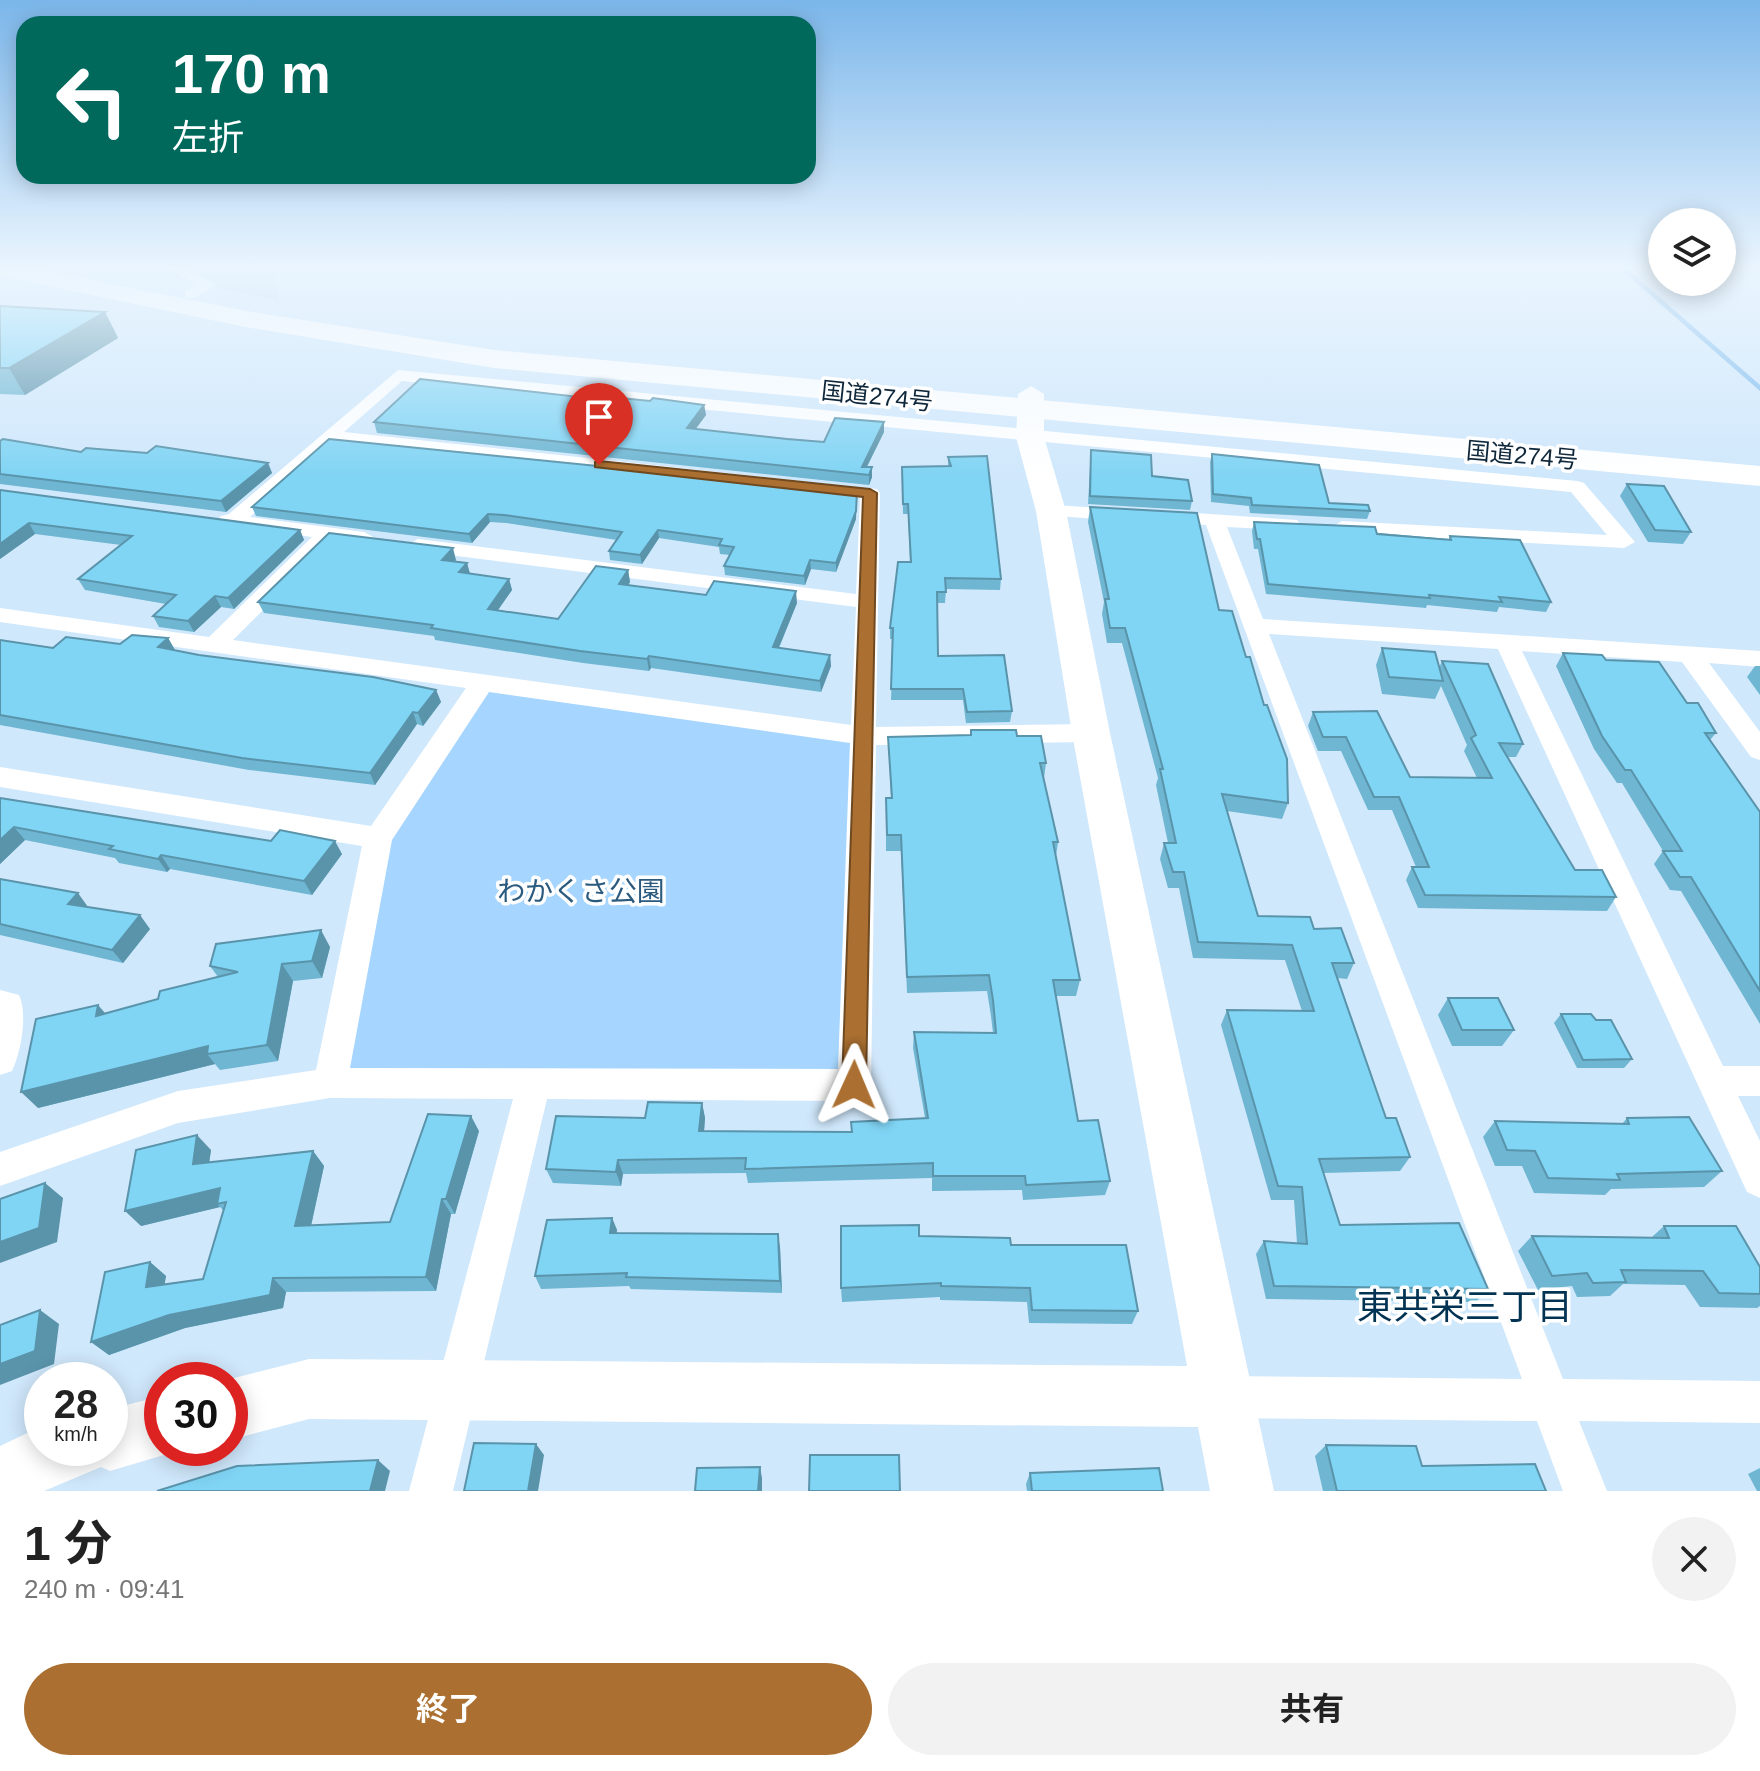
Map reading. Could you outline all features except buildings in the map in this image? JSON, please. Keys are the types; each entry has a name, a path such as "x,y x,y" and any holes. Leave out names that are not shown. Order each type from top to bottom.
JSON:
{"highway":[{"name":"国道274号","path":"349,338 494,359 1030,414 1760,476"},
{"name":"国道274号","path":"457,338 1030,414 1760,458"}],"street":[{"path":"233,521 398,375 1030,414 1577,487 1624,542 1051,511"},
{"path":"1030,414 1242,1491"},
{"path":"0,1169 178,1107 330,1083 854,1085 870,493 329,436"},
{"path":"202,517 867,602"},
{"path":"1214,520 1585,1491"},
{"path":"214,645 328,533"},
{"path":"0,615 863,736 1091,733"},
{"path":"1255,626 1760,659"},
{"path":"1507,644 1760,1180"},
{"path":"1690,655 1760,751"},
{"path":"330,1083 378,838 483,682"},
{"path":"0,777 378,838"},
{"path":"0,1004 8,1005 0,1060"},
{"path":"1713,1081 1760,1081"},
{"path":"431,1491 534,1084"},
{"path":"248,1404 309,1389 1549,1397 1760,1402"},
{"path":"0,1480 26,1466"}],"green space":[{"name":"わかくさ公園","path":"483,682 863,736 854,1085 330,1083 378,838"}],"waterway":[{"path":"1701,338 1760,389"}],"district":[{"name":"東共栄三丁目","path":"1465,1306"}],"route":[{"path":"599,465 870,493 854,1085"}]}
